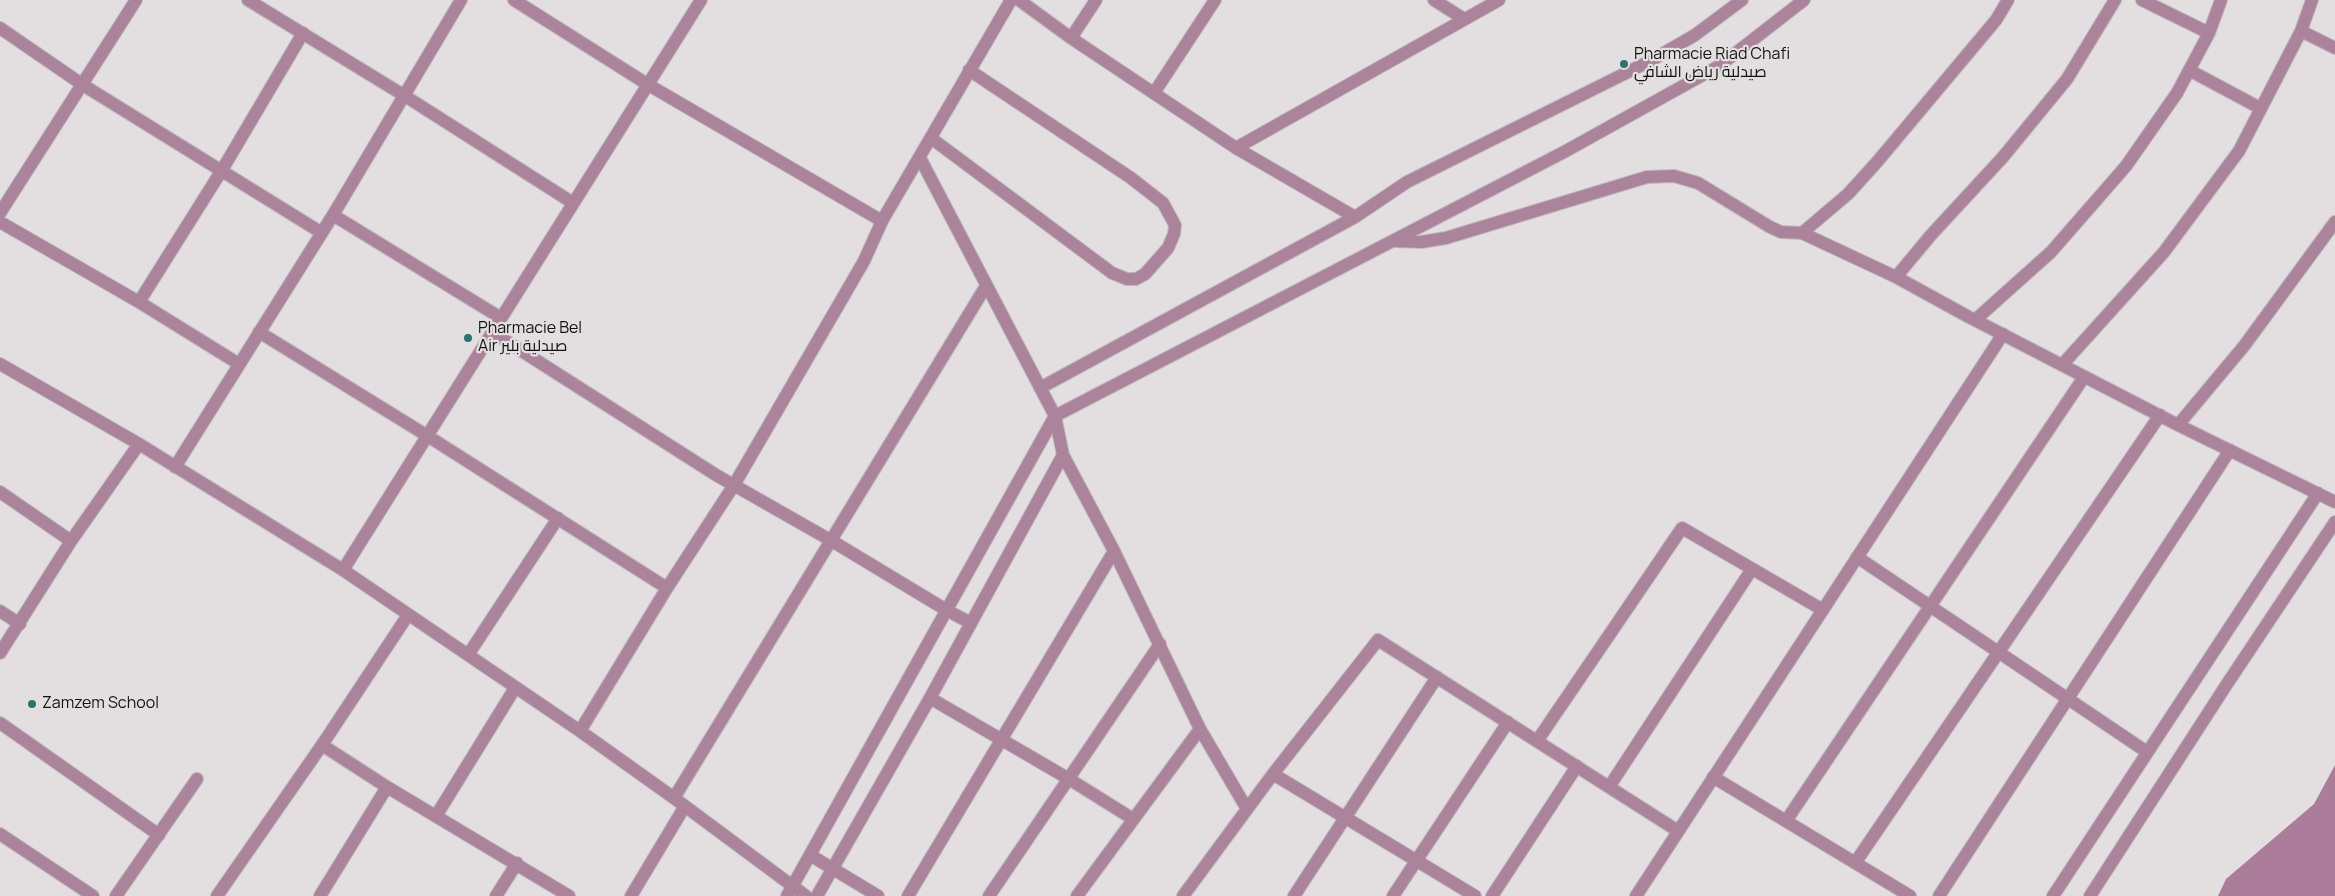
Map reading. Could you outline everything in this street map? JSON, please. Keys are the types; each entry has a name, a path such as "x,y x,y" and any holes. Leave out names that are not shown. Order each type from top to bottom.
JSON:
{"street":[{"path":"0,213 136,0"},
{"path":"248,0 405,96 573,203"},
{"path":"175,467 322,233 461,0"},
{"path":"514,0 647,84 882,221"},
{"path":"343,570 426,435 701,0"},
{"path":"580,731 667,588 734,485 864,261 882,221 1011,0"},
{"path":"1019,0 1071,38 1236,148 1354,217"},
{"path":"1071,38 1096,0"},
{"path":"1154,94 1215,0"},
{"path":"1434,0 1464,19"},
{"path":"1236,148 1499,0"},
{"path":"1040,388 1354,217 1407,182 1652,60 1695,35 1742,0"},
{"path":"789,891 948,611 1055,416 1396,241 1564,152 1719,66 1804,0"},
{"path":"1802,233 1848,194 1878,162 1996,20 2008,0"},
{"path":"1896,277 1931,235 2003,157 2067,79 2114,0"},
{"path":"2142,0 2209,32"},
{"path":"1975,320 2051,252 2126,166 2177,93 2209,32 2221,0"},
{"path":"2062,365 2164,252 2239,151 2301,31 2312,0"},
{"path":"0,28 83,84 322,233"},
{"path":"2301,31 2335,48"},
{"path":"139,302 222,170 302,33"},
{"path":"931,138 1112,273 1127,279 1136,279 1145,274 1168,248 1174,234 1175,225 1163,204 1131,178 969,70"},
{"path":"2189,70 2260,108"},
{"path":"920,158 1055,416 1063,455 1114,551 1200,729 1247,809"},
{"path":"1396,241 1421,242 1446,238 1647,178 1674,176 1698,183 1770,227 1781,232 1802,233 1896,277 2160,416 2335,502"},
{"path":"333,215 501,318"},
{"path":"0,222 139,302 239,364"},
{"path":"2178,424 2244,346 2335,222"},
{"path":"631,896 680,802 832,541 986,286"},
{"path":"259,332 426,435 667,588"},
{"path":"492,332 734,485 948,611 972,622"},
{"path":"1639,895 1678,831 2003,334"},
{"path":"0,364 140,444 343,570 580,731 680,802 789,891 806,896"},
{"path":"1786,821 2084,377"},
{"path":"1855,863 2160,416"},
{"path":"0,653 71,541 140,444"},
{"path":"1939,896 2230,450"},
{"path":"817,896 930,698 1063,455"},
{"path":"0,492 71,541"},
{"path":"2053,896 2318,493"},
{"path":"468,655 558,518"},
{"path":"2090,896 2225,687 2335,522"},
{"path":"1537,741 1682,528 1823,610"},
{"path":"908,896 1114,551"},
{"path":"1857,557 2147,752"},
{"path":"1609,786 1752,568"},
{"path":"0,611 20,624"},
{"path":"217,896 322,745 408,615"},
{"path":"1183,896 1273,774 1378,640 1678,831"},
{"path":"989,896 1160,644"},
{"path":"1294,896 1437,677"},
{"path":"436,816 515,688"},
{"path":"930,698 1069,779 1133,819"},
{"path":"1393,896 1508,722"},
{"path":"0,724 159,834"},
{"path":"1077,896 1200,729"},
{"path":"322,745 387,787 517,863 568,896"},
{"path":"1492,896 1577,766"},
{"path":"1273,774 1475,896"},
{"path":"1714,777 1910,896"},
{"path":"116,896 197,779"},
{"path":"320,896 387,787"},
{"path":"0,834 93,896"},
{"path":"810,855 878,896"},
{"path":"496,896 517,863"}],"shaded area":[{"path":"2335,765 2335,896 2218,896 2226,879 2314,804"}],"place":[{"name":"Pharmacie Riad Chafi صيدلية رياض الشافي","path":"1624,64"},
{"name":"Pharmacie Bel Air صيدلية بلير","path":"468,338"},
{"name":"Zamzem School","path":"32,704"}]}
